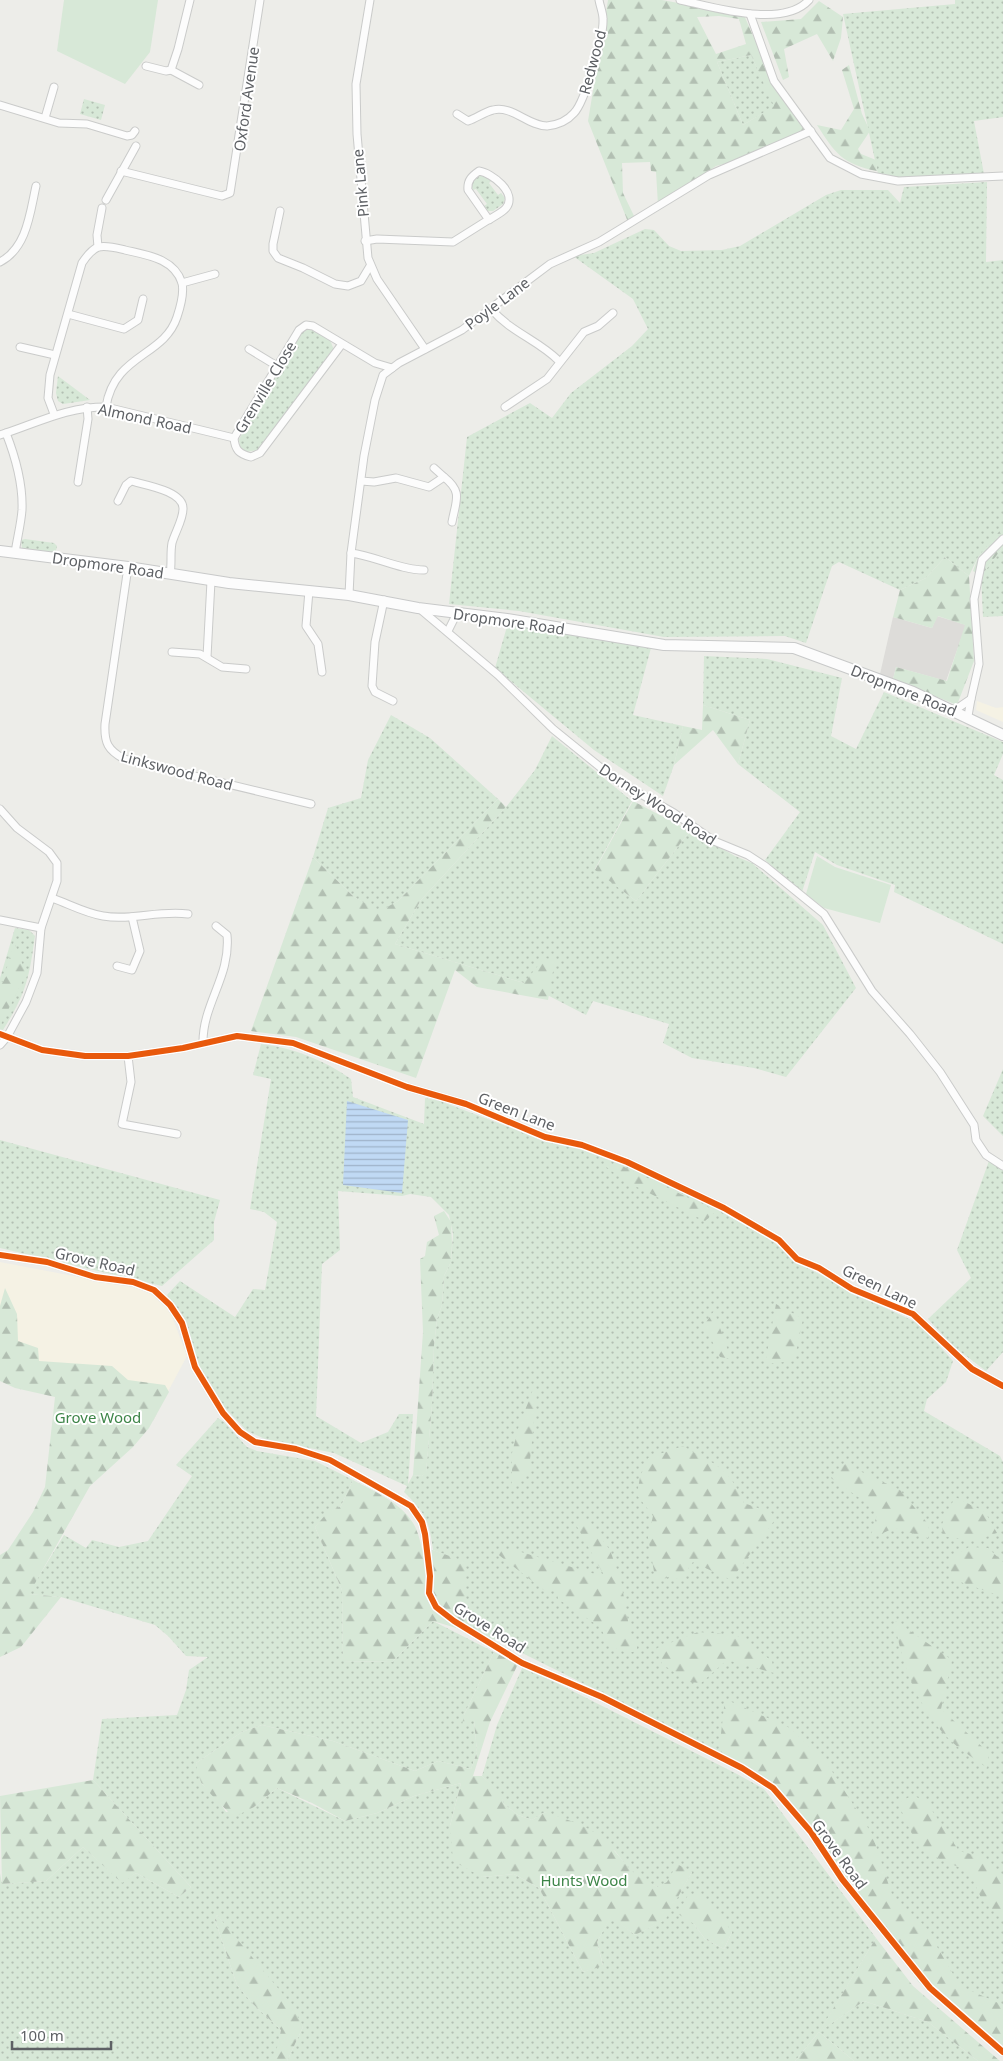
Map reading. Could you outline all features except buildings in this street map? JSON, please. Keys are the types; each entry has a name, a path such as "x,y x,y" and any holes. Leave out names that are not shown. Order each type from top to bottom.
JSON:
{"street":[{"path":"171,70 190,0"},
{"name":"Oxford Avenue","path":"121,171 227,196 233,188 260,0"},
{"name":"Pink Lane","path":"370,0 356,84 357,134 365,241 370,266 425,349"},
{"name":"Redwood","path":"457,114 468,121 493,110 507,110 528,121 546,126 562,122 575,113 582,102 598,49 603,19 599,0"},
{"path":"680,0 750,14 771,15 796,11 809,0"},
{"path":"750,14 774,81 830,158 861,174 898,182 1003,176"},
{"path":"146,66 166,71 171,70 199,85"},
{"path":"45,118 54,87"},
{"path":"0,105 67,124 87,124 127,136 132,135 135,131"},
{"name":"Poyle Lane","path":"383,375 425,349 462,330 492,310 550,264 599,242 709,175 811,130"},
{"path":"106,200 136,146"},
{"path":"365,241 377,239 453,242 489,220 506,208 509,200 507,192 493,175 480,171 472,176 467,184 468,190 489,220"},
{"path":"0,262 8,258 20,245 36,186"},
{"path":"98,248 97,235 102,208"},
{"path":"280,212 273,244 273,251 278,258 335,284 348,286 361,281 370,266"},
{"path":"54,414 48,398 50,375 82,263 90,253 98,248 110,247 160,259 169,265 182,283 177,319 163,340 131,362 120,374 109,390 106,407"},
{"path":"182,283 215,274"},
{"path":"68,314 124,329 138,320 143,299"},
{"path":"492,310 504,324 560,361"},
{"path":"505,407 547,379 584,332 598,326 613,313"},
{"name":"Grenville Close","path":"342,344 260,453 251,457 242,455 235,448 234,438 299,330 306,325 313,326 375,363 392,368"},
{"path":"20,347 55,355"},
{"path":"249,349 277,366"},
{"name":"Grenville Close","path":"375,363 383,375"},
{"path":"349,595 351,552 361,481 375,400 383,375"},
{"path":"78,482 88,419 87,407"},
{"name":"Almond Road","path":"3,434 54,414 87,407 106,407 234,438"},
{"path":"3,434 12,448 22,498 22,512 15,553"},
{"path":"434,468 455,485 457,492 452,522"},
{"path":"361,481 374,482 396,478 429,487 444,477"},
{"path":"118,501 126,485 131,481 173,493 182,501 183,509 171,545 172,562 170,574"},
{"path":"968,716 980,664 974,599 982,560 1003,539"},
{"name":"Dropmore Road","path":"0,551 128,567 211,580 349,595 384,600 418,608 507,619 664,645 794,648 913,692 968,716 1003,735"},
{"path":"351,552 416,570 424,570"},
{"name":"Linkswood Road","path":"128,567 105,724 104,740 110,751 124,759 311,804"},
{"path":"207,657 211,580"},
{"path":"309,591 306,626 318,644 322,672"},
{"path":"384,600 375,642 372,686 375,692 393,701"},
{"name":"Dorney Wood Road","path":"418,608 448,631 553,729 616,780 674,813 714,841 748,855 765,866 824,914 872,991 940,1072 974,1125 976,1140 986,1156 1003,1166"},
{"path":"448,631 456,613"},
{"path":"172,652 207,657 222,667 246,669"},
{"path":"955,710 971,700"},
{"path":"0,809 16,828 50,852 57,863 57,881 41,928 37,973 26,1002 3,1036 0,1045"},
{"path":"52,898 104,916 132,917 170,912 188,914"},
{"path":"117,966 132,970 140,950 132,917"},
{"path":"0,920 41,928"},
{"path":"203,1042 203,1024 225,969 229,950 227,935 216,926"},
{"name":"Green Lane","path":"3,1036 44,1051 85,1056 128,1056 237,1036 293,1043 407,1087 466,1104 544,1137 582,1145 627,1162 724,1208 774,1237 797,1259 818,1268 852,1289 913,1314 972,1369 1003,1386"},
{"path":"128,1056 131,1082 122,1124 177,1134"},
{"name":"Grove Road","path":"0,1255 47,1262 95,1276 133,1282 154,1290 170,1305 182,1323 199,1375 223,1413 240,1432 255,1442 296,1449 330,1460 411,1506 422,1522 425,1534 430,1576 429,1593 436,1607 454,1621 522,1663 609,1700 742,1768 773,1788 811,1832 842,1879 930,1988 1003,2052"}],"shaded area":[{"path":"937,616 966,625 946,681 896,667 893,679 880,674 893,617 932,628"},
{"path":"977,701 996,708 1003,707 1003,722 976,710"},
{"path":"0,1262 147,1290 170,1311 187,1356 156,1414 0,1365"}],"green space":[{"path":"64,0 158,0 150,52 125,84 57,51"},
{"path":"608,0 662,0 744,15 773,82 808,130 745,158 716,166 658,205 656,172 651,171 650,162 622,163 623,193 635,218 628,222 588,121","holes":["719,16 739,19 746,44 716,54 697,17","751,55 774,106 743,125 717,62"]},
{"path":"955,0 1003,0 1003,117 974,121 984,174 898,178 878,174 843,14 955,4"},
{"path":"819,1 843,17 841,38 833,61 817,34 784,49 789,77 783,80 761,22 801,19"},
{"path":"751,55 775,106 743,125 717,62"},
{"path":"849,65 862,114 870,131 858,149 861,154 876,160 877,171 847,161 829,143 817,125 841,130 854,109 842,70"},
{"path":"84,99 105,105 101,120 80,114"},
{"path":"482,175 492,180 489,183 498,195 501,193 505,198 503,204 493,211 488,211 484,206 487,204 476,189 473,190 471,185 475,179"},
{"path":"987,182 986,262 1003,260 1003,528 978,557 969,576 945,557 926,578 900,590 839,562 832,566 806,643 785,636 664,637 519,611 449,604 467,437 530,403 552,418 571,393 632,346 648,329 633,299 573,256 594,253 645,229 654,230 669,246 681,251 722,250 740,246 826,195 841,190 888,190 900,203 904,187"},
{"path":"310,329 330,340 334,350 257,450 247,452 240,447 239,439 301,332"},
{"path":"58,376 90,400 63,404 58,401 56,393"},
{"path":"1003,527 1003,547 981,576 973,571 978,557"},
{"path":"21,540 54,543 57,546 56,551 22,548"},
{"path":"1003,547 1003,616 983,617 981,576"},
{"path":"945,557 969,576 974,661 957,705 893,679 896,667 947,681 965,625 938,616 932,628 893,617 900,590 926,578"},
{"path":"508,623 651,648 633,715 683,726 674,765 663,796 594,750 495,668"},
{"path":"704,656 767,659 842,678 831,736 856,749 884,692 1003,742 1003,754 994,775 1003,780 1003,944 894,892 895,885 837,865 815,852 802,892 765,860 800,812 738,764 750,720 703,705"},
{"path":"703,705 750,720 738,764 713,730 674,765 683,726 702,730"},
{"path":"391,715 430,738 498,799 398,901 380,912 354,897 313,857 328,808 361,798 368,760"},
{"path":"552,736 632,801 595,869 636,901 690,831 735,856 752,863 823,925 856,988 786,1077 754,1068 692,1058 663,1043 669,1024 593,1001 586,1015 524,983 395,944 421,900 506,807 535,770"},
{"path":"498,799 506,807 421,900 395,944 524,983 544,958 555,960 548,1000 477,987 455,970 416,1078 296,1037 251,1031 313,857 354,897 380,911 398,901"},
{"path":"633,801 690,831 636,901 595,870"},
{"path":"817,856 835,867 891,885 880,923 824,908 806,894"},
{"path":"15,928 29,930 35,936 33,951 22,995 3,1030 0,1030 0,978"},
{"path":"14,941 26,974 1,1024 0,982 3,982"},
{"path":"261,1044 285,1048 330,1066 351,1079 353,1097 424,1124 425,1098 440,1101 540,1139 596,1153 671,1184 769,1238 798,1263 920,1324 953,1361 946,1382 927,1399 924,1411 1000,1456 1003,1462 1003,2054 965,2017 937,1999 918,1981 853,1886 777,1786 739,1761 502,1643 500,1636 466,1611 466,1563 433,1550 428,1524 422,1512 404,1492 407,1486 334,1453 265,1439 247,1431 225,1408 202,1374 184,1320 167,1295 180,1281 235,1317 253,1289 265,1290 277,1222 264,1212 250,1209 271,1079 253,1075","holes":["338,1191 402,1196 410,1194 431,1197 449,1215 453,1234 451,1262 444,1276 442,1305 437,1319 434,1345 432,1405 426,1472 422,1476 413,1475 408,1484 413,1414 399,1414 388,1432 361,1443 316,1416 322,1264 340,1250"]},
{"path":"1003,1069 1003,1136 983,1116"},
{"path":"0,1140 220,1200 214,1222 214,1240 162,1286 0,1248"},
{"path":"990,1158 1003,1168 1003,1352 986,1371 953,1346 928,1319 971,1278 957,1250"},
{"path":"616,1163 716,1211 705,1221 625,1181 605,1166"},
{"path":"444,1211 451,1222 451,1262 444,1276 442,1305 437,1319 426,1473 422,1476 413,1475 423,1332 420,1259 425,1256 427,1242 439,1235 434,1216"},
{"name":"Grove Wood","path":"5,1288 17,1314 18,1341 38,1348 39,1361 112,1366 128,1380 165,1385 169,1392 149,1428 133,1447 90,1486 29,1594 61,1597 21,1647 0,1657 0,1555 8,1550 33,1512 45,1487 55,1397 15,1388 0,1381 0,1306"},
{"path":"776,1304 803,1319 794,1361 765,1364"},
{"path":"714,1311 731,1359 720,1357 704,1325"},
{"path":"535,1384 537,1391 529,1470 512,1489 512,1453 518,1429"},
{"path":"218,1418 247,1447 257,1451 315,1461 353,1480 341,1506 327,1514 315,1527 342,1590 343,1661 392,1662 433,1621 494,1652 464,1715 474,1719 477,1752 471,1769 438,1761 415,1771 333,1741 262,1725 242,1732 196,1763 202,1784 217,1798 226,1812 254,1807 277,1788 345,1821 377,1813 414,1796 461,1783 450,1826 482,1877 514,1874 539,1888 583,1972 603,1965 597,1942 611,1916 635,1935 664,1920 692,1872 658,1887 643,1882 628,1868 615,1851 545,1812 532,1820 518,1815 504,1804 499,1792 482,1776 497,1725 523,1666 764,1789 876,1938 820,2031 864,2001 928,2022 978,2061 854,2061 819,2032 795,2061 287,2061 303,2027 217,1915 215,1920 237,1985 253,2004 281,2030 275,2061 0,2061 0,1873 2,1884 46,1881 83,1847 122,1882 136,1873 179,1897 191,1887 93,1780 102,1719 177,1715 186,1690 189,1670 208,1657 186,1656 155,1625 61,1597 28,1594 64,1535 86,1548 92,1540 119,1547 148,1541 192,1476 176,1465","holes":["694,1924 732,1932 724,1949 705,1939"]},
{"path":"683,1446 713,1463 727,1474 744,1503 772,1513 774,1521 731,1580 693,1562 680,1580 670,1576 656,1583 648,1537 653,1516 637,1495 640,1477 648,1458"},
{"path":"845,1464 900,1490 929,1525 928,1538 894,1528 870,1539 878,1511 831,1478"},
{"path":"353,1480 394,1503 408,1516 415,1526 422,1549 433,1550 466,1562 466,1611 500,1636 503,1642 433,1621 392,1662 343,1661 342,1590 315,1527 327,1513 341,1506"},
{"path":"955,1497 985,1512 997,1533 974,1541 943,1536 942,1524"},
{"path":"586,1519 610,1550 621,1581 631,1638 637,1641 637,1651 627,1653 610,1646 600,1627 558,1599 557,1591 545,1591 495,1552 511,1549 605,1577 575,1523"},
{"path":"969,1547 988,1548 1003,1562 1003,1597 952,1579 949,1559"},
{"path":"894,1620 952,1660 941,1709 989,1753 987,1768 951,1741 936,1725 927,1711 906,1667"},
{"path":"698,1632 736,1635 772,1661 774,1673 727,1660 701,1683 689,1682 662,1664 657,1648"},
{"name":"Hunts Wood","path":"494,1652 518,1664 490,1722 473,1776 482,1776 500,1792 504,1804 518,1815 532,1820 545,1812 574,1822 595,1833 608,1844 633,1872 648,1883 658,1887 667,1882 677,1864 692,1872 665,1920 635,1935 611,1917 597,1942 603,1966 583,1972 539,1888 514,1874 482,1877 453,1861 450,1826 461,1783 414,1796 377,1813 345,1821 312,1803 277,1788 254,1807 234,1817 211,1795 201,1782 196,1763 242,1732 262,1725 333,1741 415,1771 438,1761 471,1769 477,1752 474,1720 462,1725 464,1715"},
{"path":"725,1699 790,1728 828,1765 872,1834 894,1901 925,1926 960,1986 1003,2005 1003,2054 965,2017 937,1999 918,1981 853,1886 778,1786 719,1751"},
{"path":"93,1780 191,1887 179,1897 136,1873 122,1883 83,1847 46,1881 2,1884 0,1796"},
{"path":"913,1795 927,1803 959,1851 986,1858 1003,1879 1003,1919 982,1900 969,1871 930,1854 917,1841 898,1803"},
{"path":"688,1895 699,1895 717,1911 732,1932 724,1949 705,1939 694,1924 678,1914"},
{"path":"217,1915 292,2005 303,2027 287,2061 274,2061 281,2030 253,2004 237,1985 215,1920"},
{"path":"876,1938 913,1986 1000,2061 978,2061 928,2022 864,2001 819,2032"},
{"path":"819,2032 854,2061 795,2061"}],"water":[{"path":"347,1101 408,1120 402,1193 343,1185"}],"cycle path":[{"path":"0,1034 42,1050 85,1056 128,1056 183,1048 237,1036 293,1043 407,1087 466,1104 545,1137 582,1145 627,1162 724,1208 779,1240 797,1259 819,1268 852,1289 913,1314 972,1369 1003,1386"},
{"path":"0,1255 47,1262 95,1277 133,1282 154,1290 170,1305 182,1323 195,1367 223,1413 240,1432 255,1442 296,1449 330,1460 411,1506 422,1522 425,1534 430,1576 429,1593 436,1607 454,1621 522,1663 602,1697 742,1768 773,1788 811,1832 842,1879 930,1988 1003,2052"}]}
